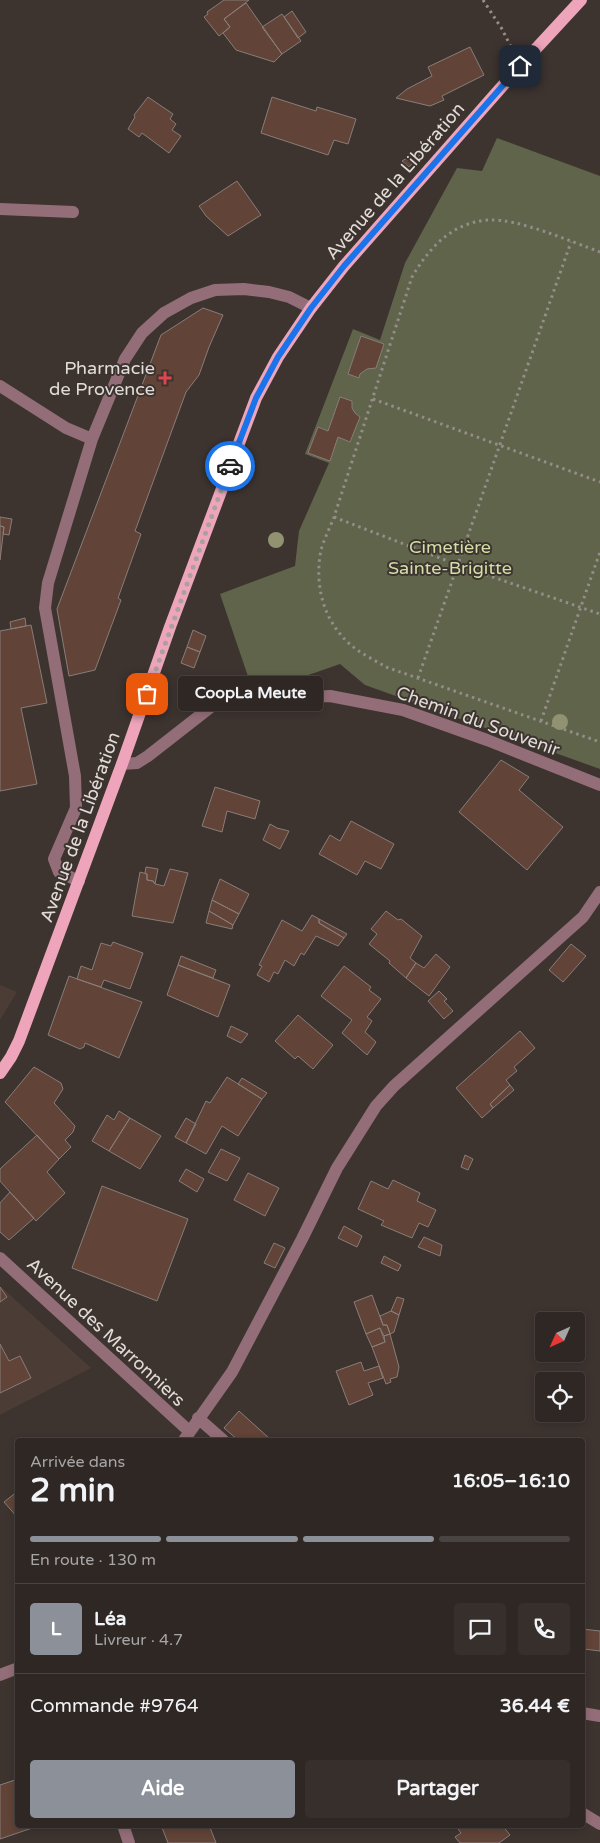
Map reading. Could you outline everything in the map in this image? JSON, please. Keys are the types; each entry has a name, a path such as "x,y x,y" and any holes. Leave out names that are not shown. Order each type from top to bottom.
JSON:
{"main road":[{"name":"Avenue de la Libération","path":"0,1073 19,1041 256,398 278,357 311,308 344,266 520,66 581,0"}],"street":[{"path":"0,209 73,212"},
{"path":"79,881 59,872 54,860 76,808 75,776 45,608 48,583 92,439 125,359 142,333 164,313 191,298 215,290 244,289 289,297 311,308"},
{"path":"0,386 66,428 92,439"},
{"name":"Chemin du Souvenir","path":"122,764 137,763 148,756 212,706 237,698 262,700 330,696 403,710 487,740 600,785"},
{"path":"186,1436 232,1372 337,1168 376,1106 394,1086 583,917 600,892"},
{"name":"Avenue des Marronniers","path":"0,1258 186,1436"},
{"path":"198,1418 221,1438"},
{"path":"0,1675 15,1669"},
{"path":"585,1714 600,1716"},
{"path":"585,1815 600,1824"},
{"path":"124,1828 129,1843"}],"path":[{"path":"484,0 502,29 520,66"},
{"path":"600,252 520,225 489,220 469,224 452,232 436,243 424,256 412,277 322,549 318,578 321,598 332,622 342,637 360,652 386,667 600,742"},
{"path":"418,678 571,242"},
{"path":"373,399 600,482"},
{"path":"334,517 458,565 600,614"},
{"path":"541,721 600,552"}],"shaded area":[{"path":"0,985 17,992 0,1020"},
{"path":"0,1286 91,1368 0,1415"}],"green space":[{"name":"Cimetière Sainte-Brigitte","path":"497,138 600,176 600,769 365,685 340,664 254,694 220,594 295,566 299,531 329,463 305,454 353,329 380,340 405,263 457,168 482,171"}],"building":[{"path":"224,0 249,0 224,19 230,27 219,36 204,17 208,14 207,12"},
{"path":"246,3 282,54 274,62 236,50 223,33 230,27 224,19"},
{"path":"292,11 306,32 298,38 284,17"},
{"path":"282,14 301,41 282,54 262,27"},
{"path":"470,47 484,75 442,96 444,100 430,106 396,98 407,89 432,76 428,67"},
{"path":"148,97 173,114 170,119 176,124 172,130 181,136 169,153 142,133 139,137 128,129 135,117 134,115"},
{"path":"272,97 316,111 317,107 356,119 348,144 334,140 328,155 261,133"},
{"path":"428,146 409,167 402,161"},
{"path":"237,181 261,215 228,236 206,216 199,206"},
{"path":"203,308 223,315 199,375 186,392 135,531 141,534 118,598 121,600 95,670 69,676 57,609 161,335"},
{"path":"361,336 384,344 376,368 367,369 360,374 359,378 348,374"},
{"path":"340,397 352,401 352,408 360,417 350,442 338,437 330,461 308,453 318,427 328,431"},
{"path":"0,517 12,519 9,535 3,534 4,527 0,526"},
{"path":"0,526 4,527 0,560"},
{"path":"25,618 26,626 11,629 10,622"},
{"path":"31,625 47,703 21,708 37,784 0,791 0,631"},
{"path":"193,630 206,636 200,652 187,647"},
{"path":"187,647 200,652 194,668 181,663"},
{"path":"501,760 529,777 519,790 563,827 527,870 459,812"},
{"path":"215,787 260,801 255,819 227,811 222,832 202,826"},
{"path":"351,821 394,844 381,869 365,861 357,875 319,854 330,835 340,841"},
{"path":"270,824 289,831 280,849 263,840"},
{"path":"146,867 158,869 155,884 153,881 147,880"},
{"path":"170,869 188,873 173,923 132,916 140,872 147,874 147,880 164,886"},
{"path":"220,879 249,894 239,914 212,900"},
{"path":"212,900 239,914 233,925 209,911"},
{"path":"209,911 233,925 232,929 206,923"},
{"path":"386,911 398,920 401,919 422,936 410,958 416,963 406,978 389,963 390,961 369,944 377,934 371,929"},
{"path":"312,915 319,919 319,923 344,938 338,946 316,936 304,955 301,953 294,966 285,960 278,974 274,972 269,982 257,975 262,966 259,965 282,920 302,931"},
{"path":"319,919 347,934 344,938 319,923"},
{"path":"113,942 143,953 130,989 104,980 101,987 77,979 81,966 92,970 101,943 111,946"},
{"path":"571,944 586,956 563,982 549,970"},
{"path":"436,954 450,967 429,996 406,978 416,963 424,968"},
{"path":"181,956 216,970 213,978 178,965"},
{"path":"178,965 230,985 218,1017 167,995"},
{"path":"344,966 371,987 369,990 381,999 367,1017 372,1021 365,1032 376,1042 367,1055 342,1033 352,1020 321,996"},
{"path":"69,976 142,1002 119,1058 85,1043 84,1047 80,1049 48,1035"},
{"path":"439,991 447,999 444,1001 453,1011 444,1019 428,1001"},
{"path":"298,1015 333,1045 313,1069 298,1056 295,1059 275,1041"},
{"path":"231,1026 248,1034 241,1043 227,1036"},
{"path":"520,1031 535,1048 514,1067 517,1071 506,1080 510,1085 490,1104 493,1108 482,1118 456,1088"},
{"path":"34,1067 61,1083 63,1089 54,1103 75,1126 73,1132 65,1140 71,1147 59,1159 5,1102"},
{"path":"227,1077 262,1099 238,1136 222,1126 206,1154 186,1143 206,1101 210,1103"},
{"path":"242,1078 267,1093 262,1099 238,1084"},
{"path":"510,1085 514,1090 493,1108 490,1104"},
{"path":"119,1111 130,1118 109,1151 92,1141 107,1115 114,1120"},
{"path":"130,1118 161,1136 140,1169 109,1151"},
{"path":"186,1118 196,1124 186,1143 175,1137"},
{"path":"37,1135 59,1159 47,1172 65,1193 36,1221 0,1181 0,1169"},
{"path":"221,1149 240,1158 227,1181 208,1172"},
{"path":"465,1155 473,1159 468,1170 461,1167"},
{"path":"186,1169 204,1179 197,1192 179,1181"},
{"path":"248,1173 279,1188 265,1216 234,1200"},
{"path":"393,1180 420,1193 417,1201 436,1210 428,1227 419,1223 412,1238 381,1225 384,1221 358,1209 371,1181 388,1189"},
{"path":"102,1186 188,1219 157,1301 72,1268"},
{"path":"10,1192 34,1218 9,1240 0,1232 0,1203"},
{"path":"344,1226 362,1236 357,1247 338,1238"},
{"path":"424,1237 442,1245 440,1256 418,1247"},
{"path":"274,1243 285,1248 275,1268 264,1263"},
{"path":"384,1256 401,1265 398,1271 381,1263"},
{"path":"0,1287 7,1297 0,1302"},
{"path":"372,1295 383,1325 387,1325 390,1334 384,1336 380,1328 366,1334 354,1302"},
{"path":"397,1297 404,1299 399,1315 391,1311"},
{"path":"391,1311 399,1315 394,1332 390,1334 387,1325 383,1325 380,1316"},
{"path":"380,1328 385,1342 372,1347 366,1334"},
{"path":"390,1334 399,1367 397,1377 390,1379 391,1382 386,1384 372,1347 385,1342 384,1336"},
{"path":"0,1344 9,1361 20,1356 31,1378 0,1393"},
{"path":"361,1362 364,1371 379,1366 383,1378 368,1383 373,1395 349,1405 336,1371"},
{"path":"239,1411 269,1438 236,1438 224,1428"},
{"path":"15,1493 15,1515 4,1502"},
{"path":"585,1629 600,1631 600,1651 585,1649"},
{"path":"15,1780 15,1828 32,1828 0,1839 0,1785"},
{"path":"162,1828 210,1828 216,1843 168,1843"},
{"path":"457,1828 504,1828 510,1835 499,1843 460,1843 455,1837 461,1833"}],"way so far":[{"path":"147,694 230,466"}],"place":[{"name":"Pharmacie de Provence","path":"165,378"},
{"name":"CoopLa Meute","path":"147,694"}],"route":[{"path":"230,466 256,398 278,357 311,308 344,266 520,66"}]}
